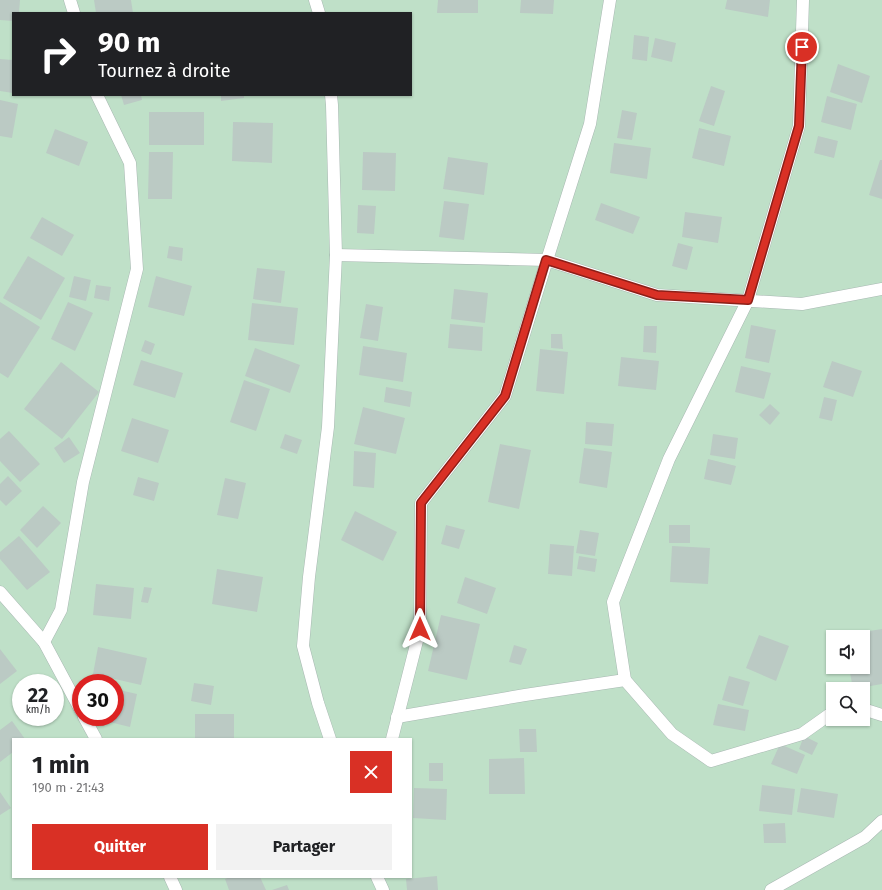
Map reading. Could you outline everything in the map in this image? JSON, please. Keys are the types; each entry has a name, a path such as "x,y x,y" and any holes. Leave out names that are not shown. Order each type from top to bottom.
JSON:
{"street":[{"path":"70,0 74,12"},
{"path":"315,0 319,12"},
{"path":"392,738 420,629 421,503 505,396 546,260 590,124 610,0"},
{"path":"803,0 799,126 748,300 669,459 613,602 625,680 672,734 711,761 802,734 826,717"},
{"path":"44,642 61,610 83,482 137,269 130,163 97,96"},
{"path":"330,738 302,646 328,427 336,255 331,96"},
{"path":"336,255 546,260 657,295 802,304 882,289"},
{"path":"0,592 44,642 72,694"},
{"path":"397,717 625,680"},
{"path":"870,711 882,715"},
{"path":"89,726 95,738"},
{"path":"771,890 864,837 882,821"},
{"path":"170,878 176,890"},
{"path":"377,878 383,890"}],"green space":[{"path":"0,0 882,0 882,890 0,890"}],"building":[{"path":"0,0 20,0 19,12 12,12 12,21 0,20"},
{"path":"94,0 131,0 133,12 96,12"},
{"path":"438,0 478,0 478,13 437,13"},
{"path":"521,0 554,0 553,14 520,13"},
{"path":"727,0 770,0 768,17 725,9"},
{"path":"634,35 649,37 647,61 632,59"},
{"path":"655,38 676,43 672,62 651,57"},
{"path":"0,59 12,60 12,93 0,91"},
{"path":"838,64 870,76 862,103 830,92"},
{"path":"711,86 725,91 714,126 699,121"},
{"path":"121,96 141,96 142,100 124,105"},
{"path":"221,96 244,96 244,98 221,101"},
{"path":"827,96 857,104 851,130 821,122"},
{"path":"0,100 18,104 12,138 0,136"},
{"path":"622,110 637,113 632,140 617,138"},
{"path":"149,112 204,112 204,145 149,145"},
{"path":"233,122 273,123 272,163 232,161"},
{"path":"699,128 731,136 724,166 692,158"},
{"path":"55,129 88,142 79,166 46,153"},
{"path":"818,136 838,141 834,158 814,153"},
{"path":"614,143 651,148 647,179 610,173"},
{"path":"149,152 173,152 172,199 148,199"},
{"path":"363,152 396,153 395,191 362,190"},
{"path":"448,157 488,163 484,195 443,189"},
{"path":"880,160 882,160 882,199 869,195"},
{"path":"444,201 469,204 464,240 439,237"},
{"path":"601,203 640,217 633,234 595,220"},
{"path":"358,205 376,206 374,234 357,233"},
{"path":"685,212 722,217 718,243 682,237"},
{"path":"42,217 74,235 62,256 30,238"},
{"path":"678,243 693,247 687,270 672,266"},
{"path":"169,246 183,248 182,261 167,258"},
{"path":"28,256 65,278 41,320 3,298"},
{"path":"257,268 285,271 281,303 253,299"},
{"path":"74,276 91,280 86,301 69,297"},
{"path":"156,276 192,286 184,316 148,307"},
{"path":"96,285 111,287 109,301 94,298"},
{"path":"454,289 488,293 485,323 451,319"},
{"path":"0,302 40,327 8,378 0,373"},
{"path":"68,302 93,313 75,351 51,339"},
{"path":"252,303 298,308 294,345 248,340"},
{"path":"366,304 383,307 378,341 360,338"},
{"path":"450,324 483,327 482,351 448,348"},
{"path":"751,325 776,330 769,363 745,358"},
{"path":"644,326 657,326 656,353 643,352"},
{"path":"551,334 562,334 563,349 551,348"},
{"path":"145,340 155,344 151,355 141,351"},
{"path":"363,346 407,353 403,382 359,375"},
{"path":"255,348 300,365 290,393 245,376"},
{"path":"540,349 568,352 564,394 536,391"},
{"path":"621,357 659,361 656,390 618,386"},
{"path":"141,360 183,373 175,398 133,385"},
{"path":"832,361 862,371 853,397 823,387"},
{"path":"61,362 99,392 62,439 24,409"},
{"path":"741,366 771,373 764,399 735,392"},
{"path":"244,380 270,389 256,431 230,422"},
{"path":"386,387 412,392 410,407 384,402"},
{"path":"824,397 837,400 832,421 819,418"},
{"path":"770,404 780,413 770,425 759,415"},
{"path":"363,407 405,418 396,454 354,444"},
{"path":"132,418 169,430 158,463 121,451"},
{"path":"586,422 614,424 612,446 585,444"},
{"path":"9,431 40,464 20,482 0,461 0,439"},
{"path":"285,434 302,440 297,454 280,448"},
{"path":"713,434 738,438 735,459 710,455"},
{"path":"69,437 80,453 64,463 54,448"},
{"path":"500,444 531,450 519,509 488,502"},
{"path":"584,448 612,452 607,488 579,483"},
{"path":"354,451 376,453 374,488 353,486"},
{"path":"708,459 736,466 731,485 704,479"},
{"path":"8,476 22,491 6,506 0,500 0,484"},
{"path":"138,477 159,483 154,501 133,495"},
{"path":"225,478 246,483 238,519 217,515"},
{"path":"43,506 61,523 37,548 20,530"},
{"path":"355,511 397,532 383,561 341,540"},
{"path":"446,525 465,530 459,549 441,544"},
{"path":"669,525 690,525 690,543 669,543"},
{"path":"580,530 599,533 595,556 576,553"},
{"path":"19,536 50,572 27,590 0,559 0,552"},
{"path":"550,544 574,546 572,576 548,574"},
{"path":"672,546 710,548 708,584 670,582"},
{"path":"579,556 597,559 595,572 577,569"},
{"path":"217,569 263,577 257,612 212,604"},
{"path":"465,577 496,588 487,614 457,603"},
{"path":"96,584 134,588 131,619 93,615"},
{"path":"144,587 152,588 148,603 141,602"},
{"path":"441,615 480,624 467,680 428,671"},
{"path":"882,629 882,684 870,686 870,682 852,682 850,674 870,674 870,631"},
{"path":"759,635 789,646 776,681 746,668"},
{"path":"514,645 527,649 521,665 509,662"},
{"path":"98,647 147,658 141,685 124,681 124,674 93,674"},
{"path":"0,649 17,671 0,684"},
{"path":"729,676 750,682 743,706 722,700"},
{"path":"194,683 214,686 211,705 191,701"},
{"path":"124,691 137,694 130,727 124,726"},
{"path":"718,704 749,710 745,731 713,725"},
{"path":"195,714 234,714 234,738 195,738"},
{"path":"12,721 12,726 16,726 24,738 12,738 12,753 0,762 0,730"},
{"path":"519,729 536,729 537,752 520,752"},
{"path":"804,736 818,743 812,755 799,749"},
{"path":"780,744 805,755 797,774 771,764"},
{"path":"524,758 525,794 489,794 489,759"},
{"path":"429,763 443,763 443,781 429,781"},
{"path":"762,785 795,789 792,815 759,811"},
{"path":"414,788 447,789 446,820 413,818"},
{"path":"801,788 838,794 834,818 797,812"},
{"path":"0,792 11,808 0,815"},
{"path":"785,823 786,843 764,843 763,824"},
{"path":"437,876 438,890 407,890 406,879"},
{"path":"260,878 266,890 229,890 225,879"},
{"path":"287,885 289,890 272,890"}],"route":[{"path":"420,629 421,503 505,396 546,260 657,295 748,300 799,126 802,47"}]}
